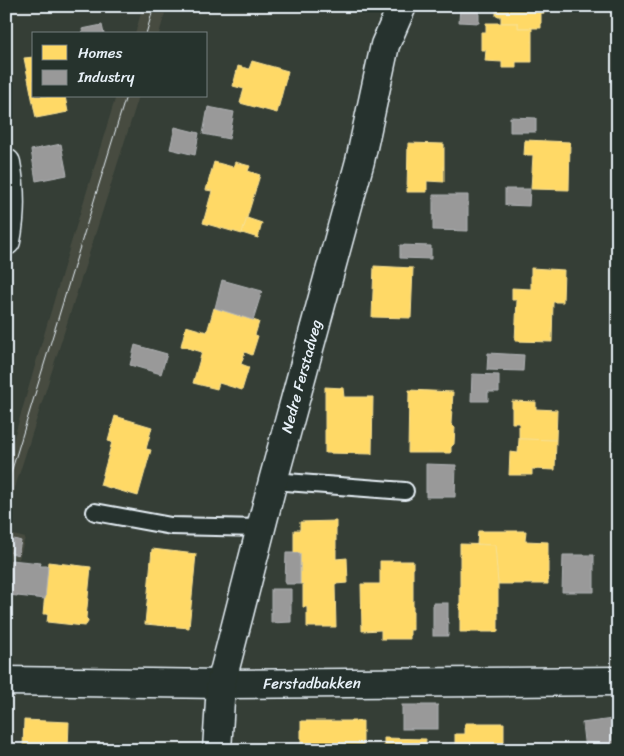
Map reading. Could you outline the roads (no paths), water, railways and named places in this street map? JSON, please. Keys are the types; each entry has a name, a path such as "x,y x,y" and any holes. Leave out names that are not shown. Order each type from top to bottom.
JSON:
{"street":[{"name":"Nedre Ferstadveg","path":"217,750 221,684 260,528 360,161 385,45 402,6"},
{"path":"6,164 9,180 9,226 6,241"},
{"name":"Ferstadbakken","path":"6,681 221,684 618,681"}],"lane":[{"path":"273,481 405,492"},
{"path":"96,512 171,526 260,528"}],"tram line":[{"path":"147,32 154,6"},
{"path":"6,489 125,98"}]}
